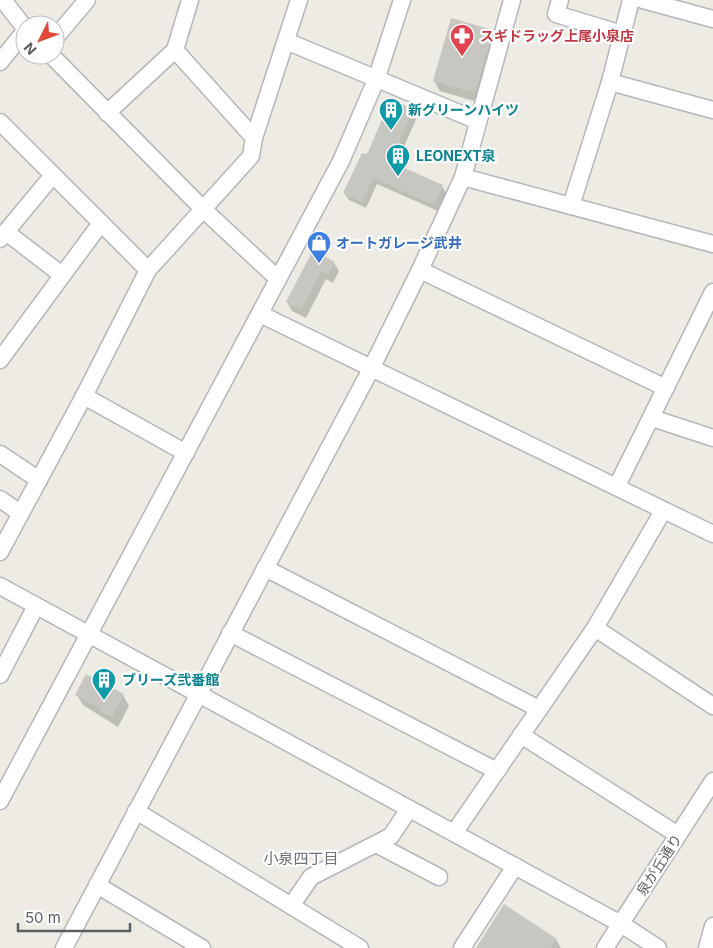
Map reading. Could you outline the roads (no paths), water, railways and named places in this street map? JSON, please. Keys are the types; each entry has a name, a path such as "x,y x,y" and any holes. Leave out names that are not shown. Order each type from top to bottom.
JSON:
{"street":[{"path":"65,26 87,0"},
{"path":"107,113 175,50 190,0"},
{"path":"0,552 84,396 148,270 251,156 254,138 299,0"},
{"path":"0,801 341,161 376,80 402,0"},
{"path":"65,948 371,369 420,270 463,177 512,0"},
{"path":"560,0 556,14 622,34"},
{"path":"571,206 610,82 631,0"},
{"path":"643,0 713,19"},
{"path":"5,1 15,15"},
{"path":"286,41 478,121"},
{"path":"0,62 15,42"},
{"path":"175,50 254,138"},
{"path":"61,65 203,208 278,280"},
{"path":"610,82 713,110"},
{"path":"0,122 148,270"},
{"path":"53,175 3,236 62,275"},
{"path":"463,177 713,244"},
{"path":"0,359 101,223"},
{"path":"420,270 666,388"},
{"path":"617,486 713,292"},
{"path":"260,314 713,534"},
{"path":"84,396 186,453"},
{"path":"652,418 713,438"},
{"path":"0,454 39,480"},
{"path":"0,499 20,513"},
{"path":"454,833 595,628 663,511"},
{"path":"265,568 539,709"},
{"path":"0,586 621,924 658,948"},
{"path":"0,675 36,606"},
{"path":"595,628 713,706"},
{"path":"230,633 497,771"},
{"path":"521,735 678,835"},
{"name":"泉が丘通り","path":"605,948 713,782"},
{"path":"291,906 311,877 391,836 408,809"},
{"path":"136,811 360,948"},
{"path":"376,844 439,877"},
{"path":"462,948 515,866"},
{"path":"97,885 202,948"},
{"path":"707,948 713,926"}],"place":[{"name":"スギドラッグ上尾小泉店","path":"462,57"},
{"name":"新グリーンハイツ","path":"391,131"},
{"name":"LEONEXT泉","path":"398,177"},
{"name":"オートガレージ武井","path":"319,264"},
{"name":"ブリーズ弐番館","path":"104,701"}],"district":[{"name":"小泉四丁目","path":"301,859"}]}
